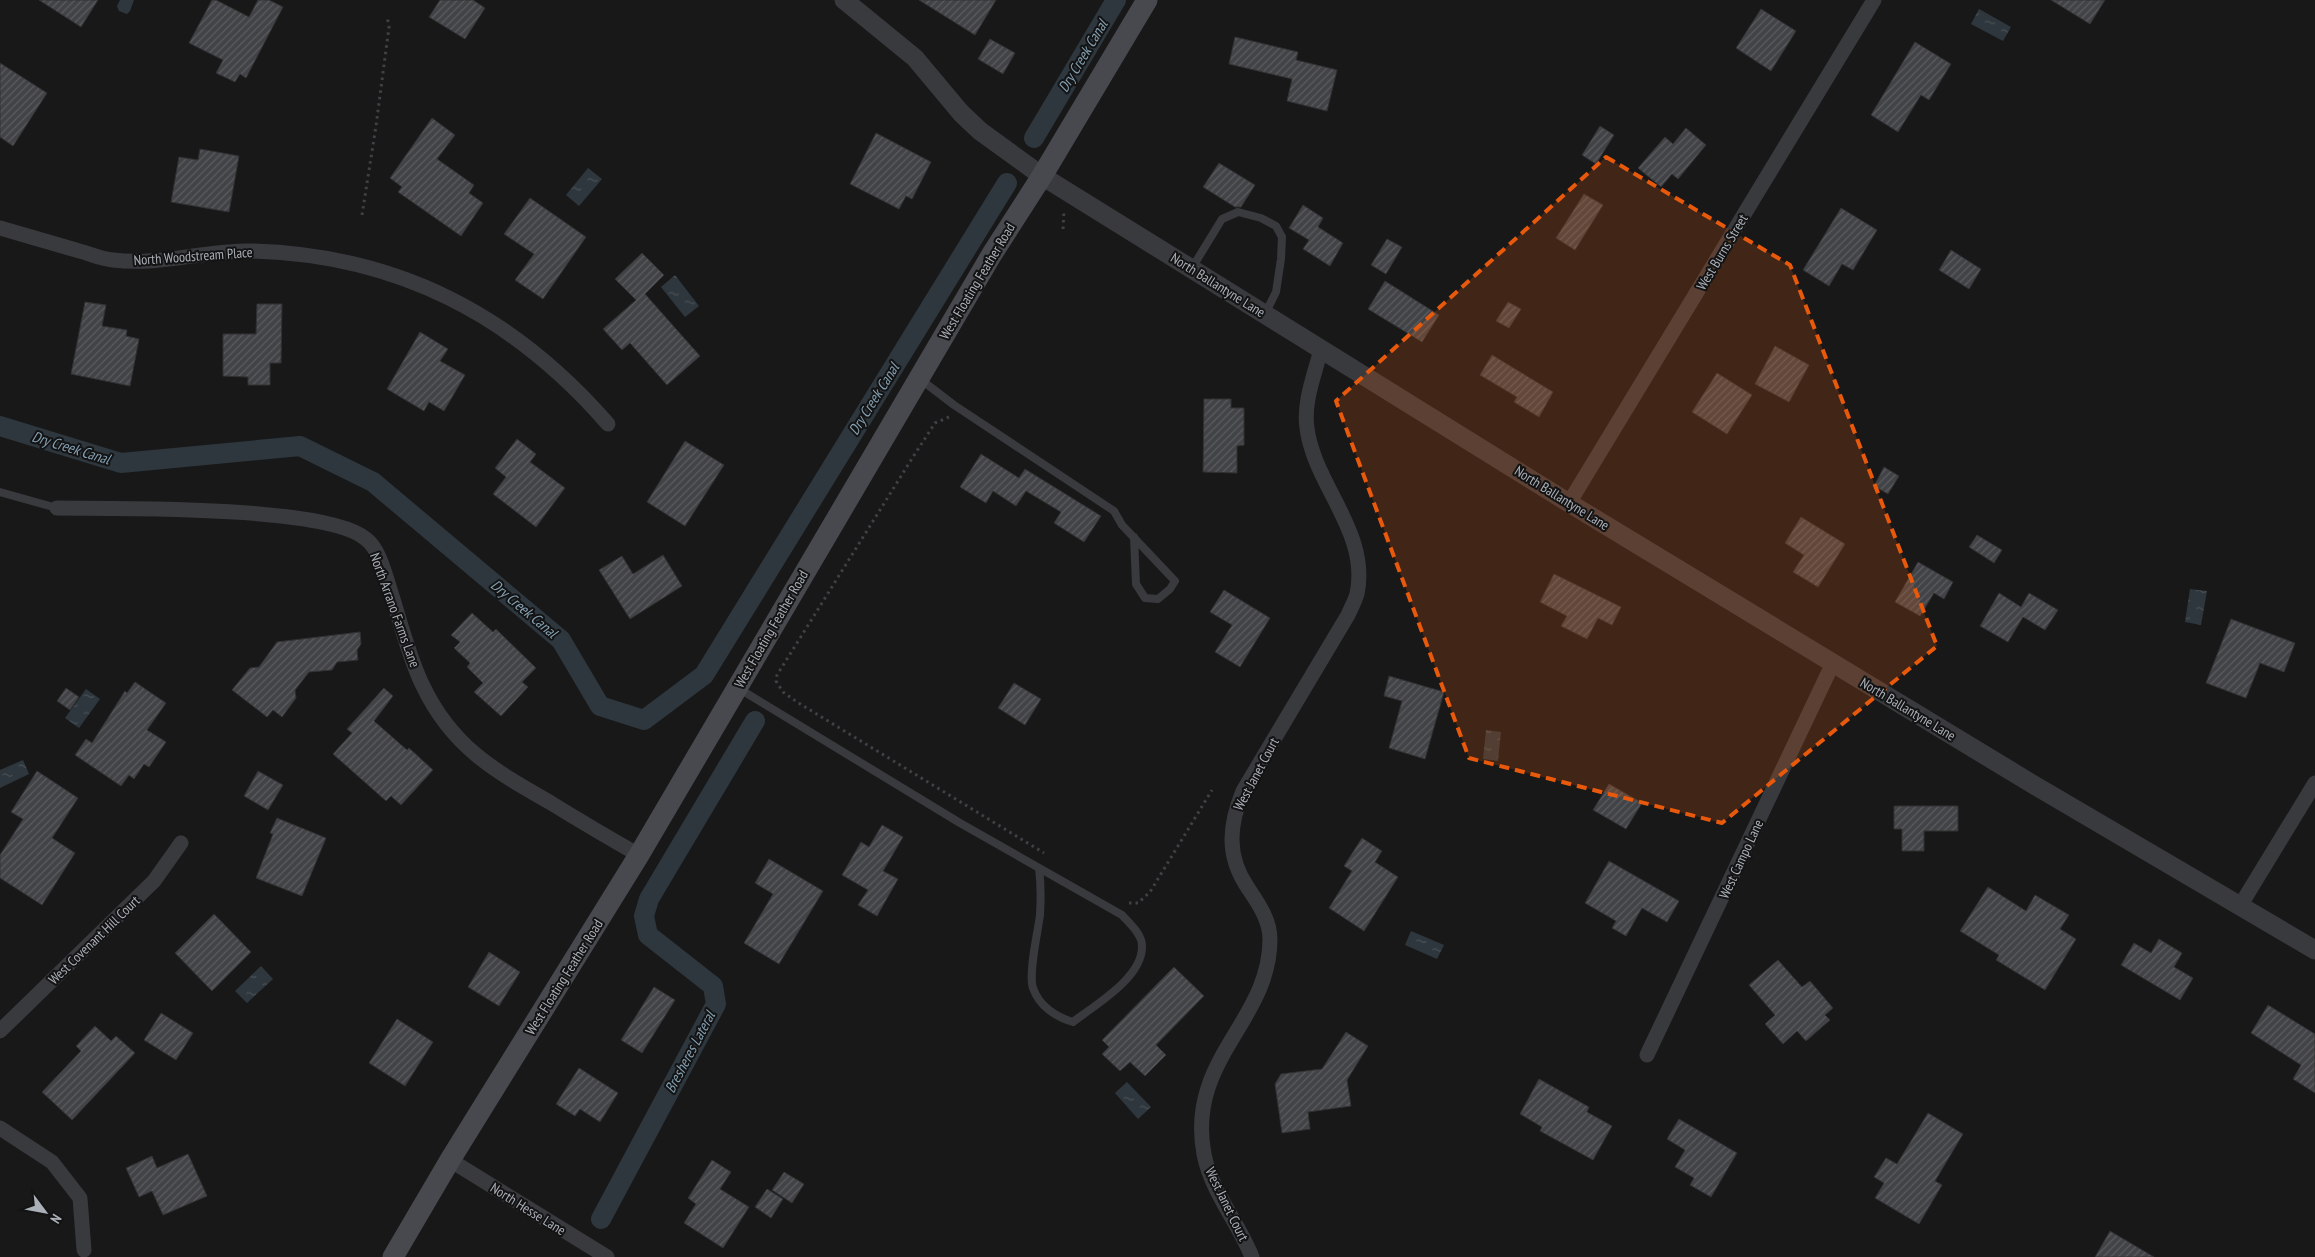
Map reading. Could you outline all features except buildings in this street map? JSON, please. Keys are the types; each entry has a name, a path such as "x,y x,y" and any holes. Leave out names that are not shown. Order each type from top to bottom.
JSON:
{"main road":[{"name":"West Floating Feather Road","path":"393,1257 450,1160 639,855 992,254 1042,176 1146,0"}],"street":[{"name":"North Ballantyne Lane","path":"844,0 915,58 961,113 980,131 1042,176 1570,503 1833,663 2037,787 2315,950"},
{"name":"West Burns Street","path":"1570,503 1874,0"},
{"name":"North Woodstream Place","path":"0,228 112,260 142,261 215,252 251,251 290,253 350,262 377,270 445,295 487,318 514,336 564,376 608,424"},
{"name":"West Janet Court","path":"1252,1257 1215,1185 1205,1156 1201,1131 1203,1106 1209,1082 1219,1059 1262,986 1269,963 1270,936 1262,910 1235,863 1231,835 1234,813 1244,791 1348,615 1356,594 1359,564 1351,535 1314,455 1306,427 1308,402 1321,349"},
{"name":"North Arrano Farms Lane","path":"57,508 157,510 306,519 345,527 366,539 376,553 384,572 422,685 440,716 455,736 477,757 506,777 639,855"},
{"name":"West Campo Lane","path":"1647,1055 1833,663"},
{"path":"2240,906 2315,783"},
{"name":"West Covenant Hill Court","path":"0,1030 154,881 181,842"},
{"path":"0,1128 52,1162 80,1198 84,1250"},
{"name":"North Hesse Lane","path":"450,1160 607,1257"}],"lane":[{"path":"1192,269 1222,219 1238,212 1261,218 1276,226 1282,237 1281,259 1276,292 1266,314"},
{"path":"919,378 954,405 1114,511 1122,525 1134,537 1174,581 1170,589 1158,599 1145,598 1136,584 1134,537"},
{"path":"0,492 57,508"},
{"path":"736,687 960,823 1122,915 1138,934 1143,947 1138,962 1127,980 1073,1022 1063,1019 1050,1011 1040,1002 1032,987 1042,891 1039,868"}],"path":[{"path":"362,214 389,26 387,16"},
{"path":"1063,229 1064,206"},
{"path":"954,416 940,419 929,432 777,675 776,681 784,692 797,702 1050,857"},
{"path":"1125,902 1138,903 1150,892 1212,790"}],"highlighted area":[{"path":"1606,157 1790,265 1937,646 1722,823 1469,758 1336,401"}],"water":[{"path":"120,0 134,0 127,14 119,11 117,6"},
{"path":"1979,9 2011,27 2003,41 1971,24"},
{"path":"588,168 602,179 579,206 566,195"},
{"path":"675,275 699,306 685,317 661,287"},
{"path":"2190,589 2207,591 2201,625 2185,622"},
{"path":"86,689 100,699 79,728 65,718"},
{"path":"1486,730 1501,732 1498,761 1483,759"},
{"path":"23,760 29,774 0,788 0,770"},
{"path":"1411,931 1444,945 1437,959 1405,945"},
{"path":"261,966 273,979 247,1003 235,991"},
{"path":"1127,1082 1151,1107 1138,1119 1115,1093"}],"waterway":[{"name":"Dry Creek Canal","path":"1034,138 1116,0"},
{"name":"Dry Creek Canal","path":"0,426 121,463 300,446 373,482 561,640 600,706 644,720 704,675 1007,183"},
{"name":"Bresheres Lateral","path":"601,1219 716,1004 713,986 648,935 644,916 649,899 755,721"}]}
